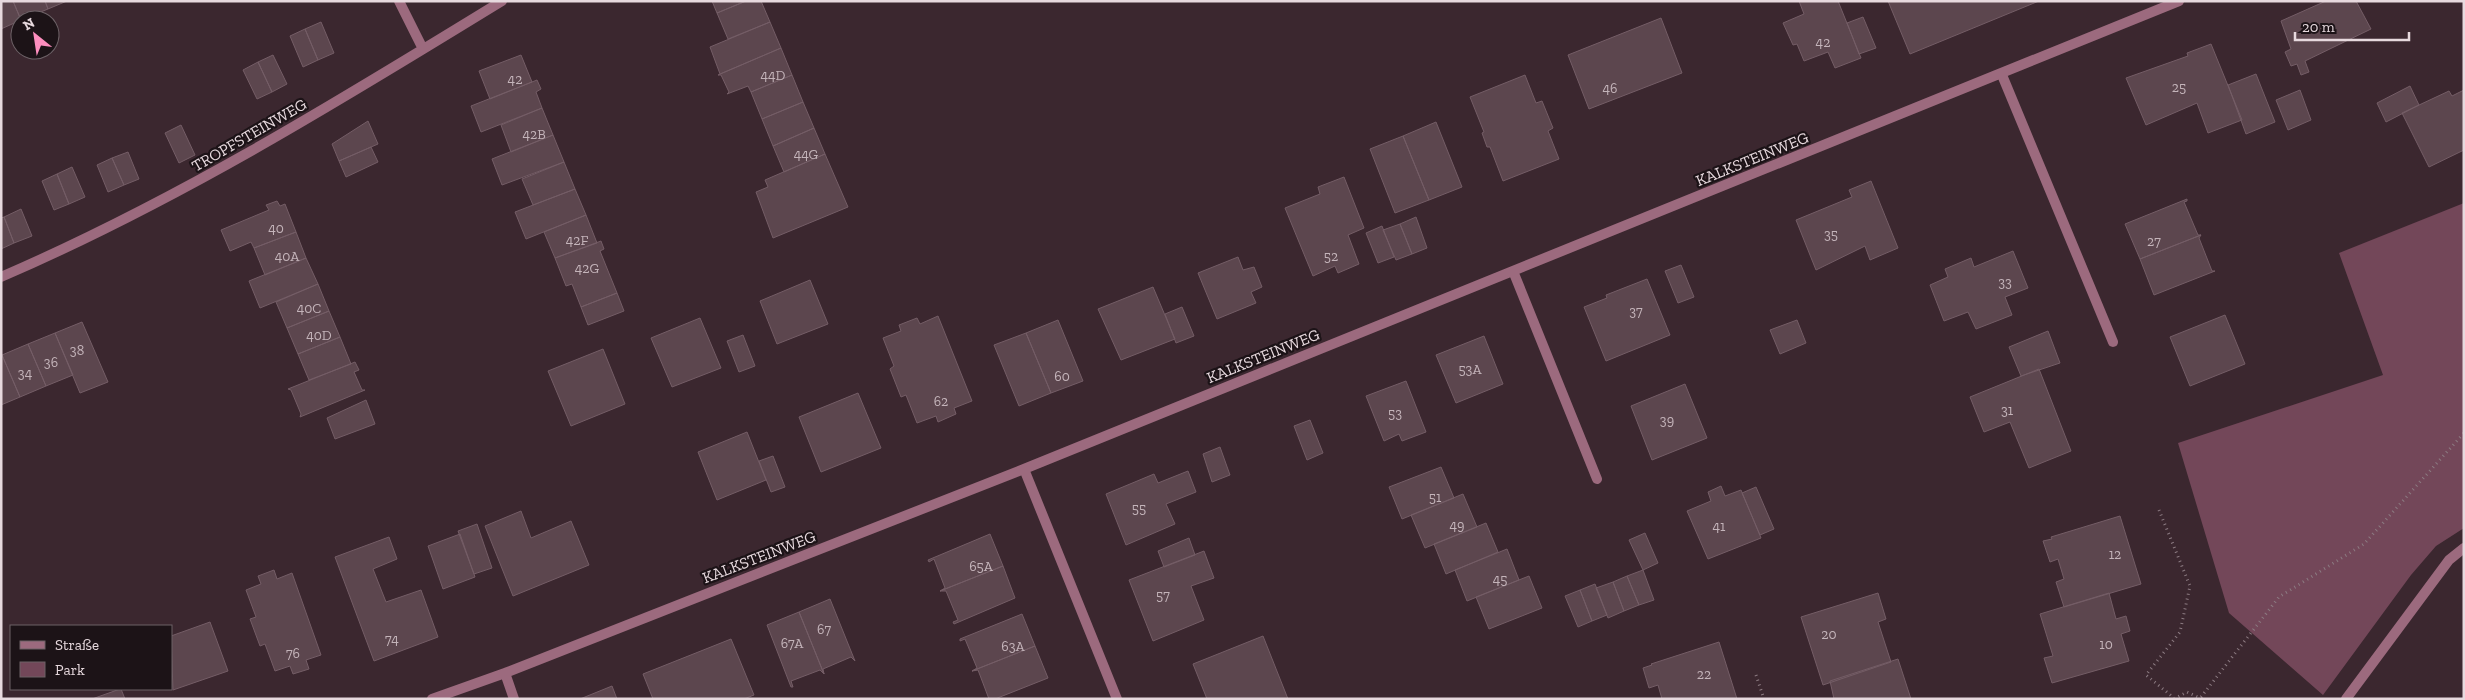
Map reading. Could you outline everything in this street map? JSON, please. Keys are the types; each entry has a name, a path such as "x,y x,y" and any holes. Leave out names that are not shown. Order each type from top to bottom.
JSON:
{"street":[{"path":"399,1 423,49"},
{"name":"TROPFSTEINWEG","path":"1,277 72,246 200,181 302,123 502,1"},
{"name":"KALKSTEINWEG","path":"432,699 505,673 1024,469 2002,75 2179,1"},
{"path":"2002,75 2113,342"},
{"path":"1513,271 1596,479"},
{"path":"1024,469 1117,699"},
{"path":"2346,699 2448,560 2464,548"},
{"path":"505,673 514,699"}],"path":[{"path":"2159,510 2190,586 2180,632 2146,675 2174,698 2187,692 2201,698 2279,598 2364,544 2464,434"},
{"path":"1756,675 1764,699"}],"green space":[{"path":"2464,203 2464,528 2436,546 2411,575 2323,695 2229,613 2178,443 2383,375 2339,253"}],"building":[{"path":"1,1 13,1 17,10 10,10 10,25 1,29"},
{"path":"13,1 45,1 48,9 46,10 17,10"},
{"path":"45,1 67,1 48,9"},
{"path":"712,1 746,1 717,13"},
{"path":"746,1 761,1 770,22 728,39 717,13"},
{"path":"1799,1 1838,1 1861,58 1835,68 1828,52 1804,61 1797,44 1793,45 1783,23 1804,14"},
{"path":"1888,1 2039,1 1910,54"},
{"path":"2326,1 2356,1 2371,29 2305,61 2309,72 2301,75 2297,64 2291,66 2285,52 2291,49 2281,21"},
{"path":"1863,17 1876,48 1859,54 1847,23"},
{"path":"1661,18 1682,73 1589,109 1568,55"},
{"path":"321,22 334,53 318,60 305,29"},
{"path":"770,22 781,48 720,74 710,47"},
{"path":"305,29 318,60 303,67 290,36"},
{"path":"2211,44 2242,120 2208,133 2197,103 2146,125 2126,78 2188,56 2187,53"},
{"path":"781,48 792,75 751,92 748,86 727,94 729,92 721,75 718,75"},
{"path":"273,55 287,84 272,92 258,62"},
{"path":"521,55 532,82 490,99 479,71"},
{"path":"258,62 272,92 257,99 243,70"},
{"path":"2256,74 2275,122 2246,134 2228,85"},
{"path":"792,75 803,102 762,119 751,92"},
{"path":"1525,75 1536,103 1542,101 1553,128 1548,131 1559,159 1503,181 1490,147 1487,147 1482,133 1484,132 1470,97"},
{"path":"537,80 541,89 536,92 542,108 481,132 471,106"},
{"path":"2410,86 2419,105 2386,122 2377,103"},
{"path":"2300,90 2311,120 2288,130 2276,100"},
{"path":"2464,90 2464,150 2429,167 2402,113 2449,91 2452,96"},
{"path":"803,102 814,128 773,146 762,119"},
{"path":"542,108 553,135 511,152 501,125"},
{"path":"368,121 378,144 339,161 332,144"},
{"path":"1436,122 1462,187 1429,200 1403,136"},
{"path":"181,125 195,155 179,163 165,133"},
{"path":"814,128 825,154 784,172 773,146"},
{"path":"553,135 564,162 502,185 492,159"},
{"path":"1403,136 1429,200 1395,213 1370,149"},
{"path":"371,147 378,162 346,177 339,161"},
{"path":"128,152 139,179 124,185 112,158"},
{"path":"825,154 848,207 773,238 756,192 768,187 765,180"},
{"path":"112,158 124,185 108,192 97,165"},
{"path":"564,162 575,189 533,205 522,179"},
{"path":"72,167 85,197 69,204 57,174"},
{"path":"57,174 69,204 54,210 42,181"},
{"path":"1344,177 1364,228 1348,235 1359,264 1338,273 1335,266 1313,276 1285,208 1320,194 1318,187"},
{"path":"1871,181 1898,248 1870,260 1865,246 1816,270 1796,220 1852,197 1849,190"},
{"path":"575,189 586,215 526,239 515,212"},
{"path":"2187,199 2184,202 2198,235 2201,235 2140,259 2125,224"},
{"path":"277,201 280,206 285,204 296,232 254,248 251,242 230,251 221,230 269,210 266,205"},
{"path":"21,209 32,236 14,243 4,217"},
{"path":"586,215 597,243 555,258 544,232"},
{"path":"4,217 14,243 1,249 1,218"},
{"path":"1416,217 1427,248 1412,254 1400,224"},
{"path":"1400,224 1412,254 1396,260 1383,230"},
{"path":"1382,226 1394,257 1378,263 1366,233"},
{"path":"296,232 306,258 265,275 254,248"},
{"path":"2201,235 2199,238 2212,271 2215,271 2154,295 2140,259"},
{"path":"601,241 604,249 600,251 617,293 581,307 572,284 566,286 555,258"},
{"path":"2013,251 2028,288 2005,297 2012,315 1976,329 1968,312 1944,321 1930,285 1948,277 1945,269 1971,258 1974,267"},
{"path":"1238,257 1243,270 1254,267 1262,287 1251,292 1256,303 1217,319 1198,273"},
{"path":"306,258 318,284 260,308 249,281"},
{"path":"1681,265 1694,297 1678,303 1665,271"},
{"path":"1647,279 1670,335 1606,361 1584,307 1607,298 1606,295"},
{"path":"810,280 828,324 777,344 760,301"},
{"path":"318,284 329,311 287,328 276,302"},
{"path":"1153,287 1175,339 1121,360 1098,309"},
{"path":"617,293 624,311 588,325 581,307"},
{"path":"1182,307 1194,336 1176,343 1165,314"},
{"path":"329,311 340,337 298,354 287,328"},
{"path":"2225,315 2245,364 2190,386 2170,337"},
{"path":"938,316 972,401 954,408 956,414 938,422 936,416 917,423 906,395 901,397 890,369 894,366 883,338 901,331 899,325 917,318 920,324"},
{"path":"700,318 721,368 672,387 651,338"},
{"path":"1058,320 1083,381 1051,393 1026,333"},
{"path":"1797,320 1806,343 1780,354 1770,330"},
{"path":"82,322 108,382 80,393 55,333"},
{"path":"2048,331 2060,363 2021,376 2009,347"},
{"path":"55,333 73,375 46,386 28,344"},
{"path":"1026,333 1051,393 1019,406 994,345"},
{"path":"743,335 755,366 739,372 727,341"},
{"path":"1484,336 1503,384 1456,403 1436,355"},
{"path":"340,337 351,364 309,380 298,354"},
{"path":"28,344 46,386 20,397 2,355"},
{"path":"603,349 625,404 571,426 548,371"},
{"path":"1,356 20,397 1,405"},
{"path":"355,362 359,370 354,372 362,390 365,390 300,417 301,414 291,390 288,389"},
{"path":"2039,369 2071,451 2029,468 2010,422 1984,432 1970,397"},
{"path":"1406,381 1426,432 1402,441 1399,434 1384,441 1366,396"},
{"path":"1685,384 1707,438 1652,460 1631,406"},
{"path":"858,393 881,448 821,472 799,417"},
{"path":"366,400 375,424 335,439 327,418"},
{"path":"1310,420 1323,453 1307,460 1294,426"},
{"path":"747,432 766,480 717,500 698,452"},
{"path":"1220,447 1230,475 1212,482 1203,454"},
{"path":"773,456 785,487 771,492 759,461"},
{"path":"1441,467 1454,498 1402,519 1389,487"},
{"path":"1188,471 1196,492 1166,504 1175,524 1126,545 1106,494 1154,474 1158,483"},
{"path":"1721,486 1725,496 1741,490 1761,538 1708,559 1687,511 1711,501 1708,492"},
{"path":"1756,487 1774,529 1760,535 1742,493"},
{"path":"1463,494 1477,527 1425,548 1411,515"},
{"path":"521,511 531,538 571,521 589,565 513,596 485,526"},
{"path":"2120,516 2141,584 2064,607 2056,582 2064,579 2058,559 2050,562 2043,541"},
{"path":"1486,523 1498,552 1446,574 1434,544"},
{"path":"477,524 492,568 474,574 458,531"},
{"path":"1645,533 1658,563 1643,570 1629,540"},
{"path":"460,534 475,577 443,589 428,546"},
{"path":"990,534 1003,566 940,591 945,588 934,559 929,562 928,560"},
{"path":"389,537 397,559 373,569 386,602 421,590 438,637 374,661 335,557"},
{"path":"1189,538 1195,555 1164,567 1158,551"},
{"path":"1507,549 1519,580 1467,601 1455,570"},
{"path":"1204,551 1214,578 1191,586 1204,620 1153,641 1129,580"},
{"path":"1003,566 1015,598 954,624 953,622 958,620 946,591 940,591"},
{"path":"274,570 277,579 292,573 321,655 306,660 309,669 293,674 290,666 275,671 265,644 260,646 250,619 256,617 246,590 261,584 258,576"},
{"path":"1643,570 1654,600 1639,605 1627,576"},
{"path":"1529,576 1542,608 1489,629 1476,597"},
{"path":"1627,576 1639,605 1624,611 1613,582"},
{"path":"1613,582 1624,611 1608,618 1596,588"},
{"path":"1595,584 1607,615 1592,621 1580,590"},
{"path":"1580,590 1592,621 1578,627 1565,596"},
{"path":"1878,593 1886,619 1878,622 1891,662 1823,685 1801,617"},
{"path":"2109,593 2116,619 2126,616 2130,631 2121,634 2129,661 2052,683 2044,658 2053,656 2040,614"},
{"path":"830,599 855,661 851,657 823,669 824,674 799,612"},
{"path":"799,612 824,674 820,670 791,681 793,687 791,687 767,625"},
{"path":"1022,614 1035,646 972,671 977,668 965,639 960,641 960,639"},
{"path":"210,622 228,671 173,690 172,636"},
{"path":"1263,636 1288,699 1207,699 1193,664"},
{"path":"731,639 754,695 744,699 653,699 643,674"},
{"path":"1719,642 1737,699 1662,699 1658,685 1649,688 1643,668"},
{"path":"1035,646 1048,678 995,699 989,699 978,670 972,671"},
{"path":"1898,659 1911,699 1834,699 1830,681"},
{"path":"612,686 617,699 580,699"},
{"path":"121,690 125,699 92,699"}]}
